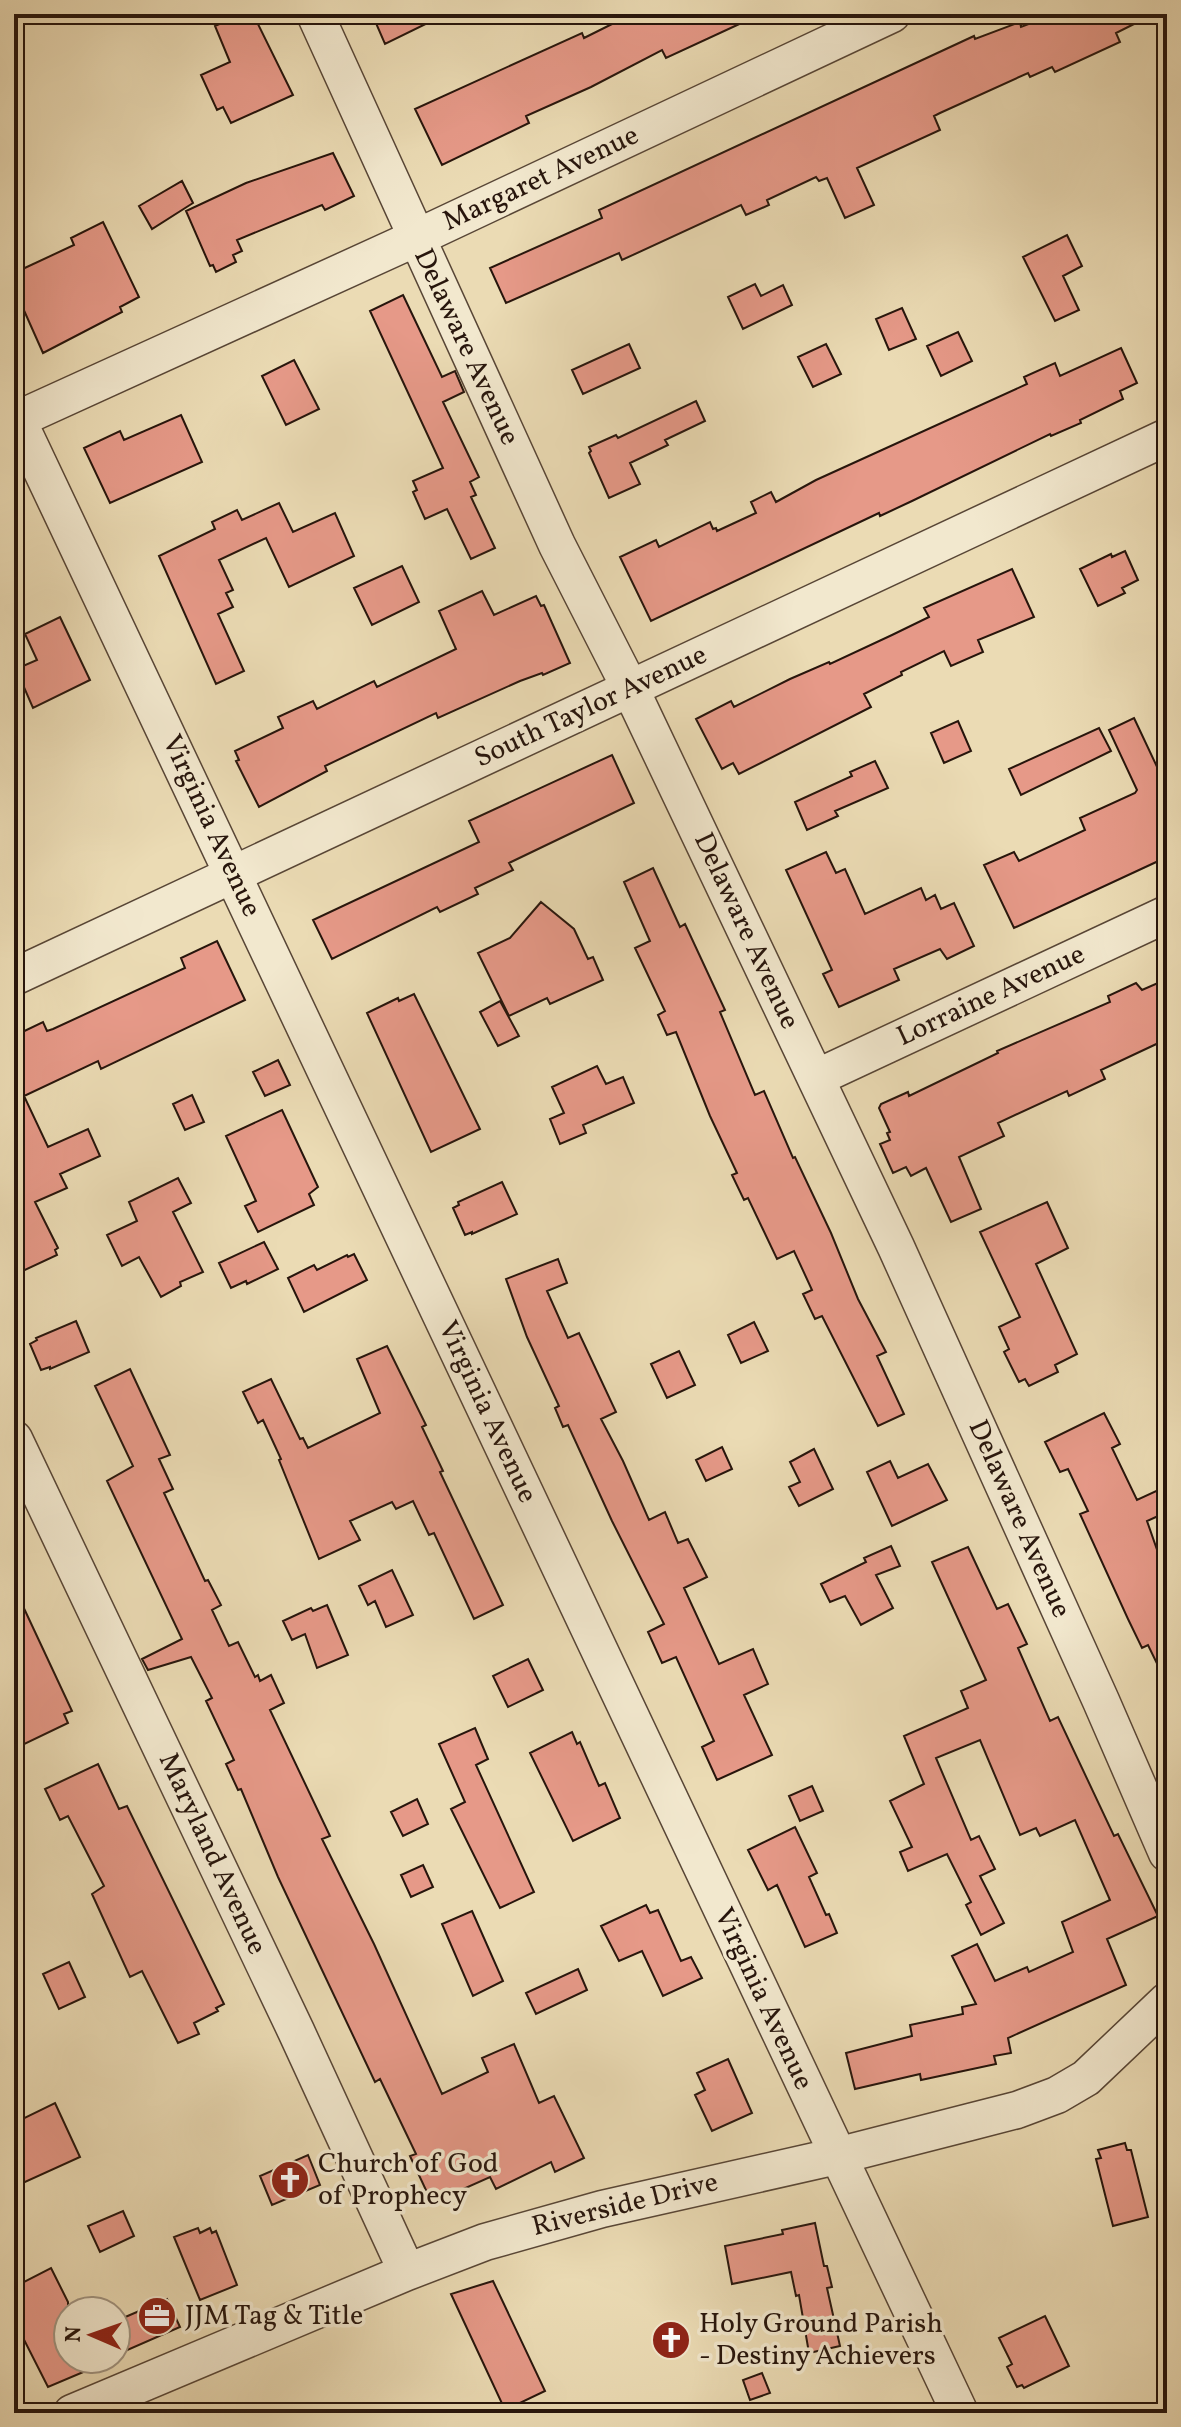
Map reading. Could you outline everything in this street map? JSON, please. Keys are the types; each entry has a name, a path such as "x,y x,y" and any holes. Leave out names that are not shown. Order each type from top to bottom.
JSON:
{"street":[{"name":"Delaware Avenue","path":"315,14 557,545 630,688 896,1247 1167,1853"},
{"name":"Margaret Avenue","path":"15,418 416,238 892,14"},
{"name":"Virginia Avenue","path":"15,418 234,874 960,2413"},
{"name":"South Taylor Avenue","path":"14,977 1167,437"},
{"name":"Lorraine Avenue","path":"816,1078 1167,914"},
{"name":"Maryland Avenue","path":"14,1439 296,2031 407,2272"},
{"name":"Riverside Drive","path":"72,2413 485,2242 587,2213 837,2156 1017,2110 1057,2095 1086,2078 1167,2001"}],"building":[{"path":"241,14 253,14 293,95 231,123 223,107 217,110 201,75 230,62 215,26"},
{"path":"372,14 446,14 385,44"},
{"path":"632,14 761,14 666,58 662,50 526,116 529,123 442,165 415,109 582,33 584,38"},
{"path":"1055,14 1154,14 1116,33 1120,42 1055,72 1052,67 1030,77 1028,73 934,116 940,130 857,168 874,205 845,218 827,178 819,181 816,177 767,200 769,205 746,215 741,205 622,260 619,253 506,303 490,268 602,218 599,210 974,36 975,39 1020,22 1021,27"},
{"path":"333,153 354,196 325,210 322,205 237,240 242,251 233,255 236,262 216,272 213,265 210,266 186,211 246,183"},
{"path":"182,181 193,203 152,229 139,206"},
{"path":"103,222 139,297 120,307 122,312 43,353 14,288 14,273 74,245 71,238"},
{"path":"1067,235 1082,266 1063,276 1079,310 1055,321 1023,257"},
{"path":"755,284 761,296 783,285 792,305 743,329 728,297"},
{"path":"403,295 442,377 455,371 464,392 443,402 479,477 470,482 476,495 471,497 495,548 471,559 447,509 425,519 413,492 417,490 413,481 443,468 370,311"},
{"path":"902,308 916,339 889,350 876,319"},
{"path":"958,332 972,361 941,376 927,346"},
{"path":"629,344 640,368 583,394 572,370"},
{"path":"826,344 841,374 813,387 798,357"},
{"path":"1121,348 1137,383 1120,391 1123,399 1080,420 1081,423 1050,434 651,621 620,557 656,540 659,547 710,522 717,531 756,513 751,502 771,492 776,502 816,480 1027,384 1024,377 1055,363 1060,376"},
{"path":"294,360 319,409 286,425 262,376"},
{"path":"696,401 705,421 665,440 668,445 630,463 640,484 609,498 589,447 616,435 618,438"},
{"path":"181,415 202,462 110,503 84,448 120,431 124,440"},
{"path":"279,503 293,532 335,513 354,556 289,587 266,538 219,560 233,590 226,593 233,607 218,614 244,671 216,684 159,556 215,529 212,522 237,510 242,520"},
{"path":"1125,551 1138,580 1122,588 1125,593 1098,606 1080,569 1111,554 1112,557"},
{"path":"402,566 419,602 372,625 354,588"},
{"path":"1012,569 1034,617 978,640 983,652 951,666 944,651 901,672 902,675 864,694 871,707 739,774 733,763 722,769 696,719 731,701 734,707 892,635 929,617 924,608"},
{"path":"482,591 494,615 536,596 541,606 544,605 570,663 520,681 438,718 436,713 325,766 327,771 259,807 236,761 239,760 235,751 283,728 278,717 313,701 317,709 374,681 377,687 456,649 439,611"},
{"path":"60,617 90,680 33,708 16,669 37,660 25,634"},
{"path":"1134,718 1167,788 1167,857 1014,928 984,865 1014,852 1019,861 1085,830 1080,818 1135,793 1137,790 1109,730"},
{"path":"958,721 971,751 944,763 931,733"},
{"path":"1099,728 1111,751 1021,795 1009,769"},
{"path":"612,755 634,803 509,863 513,870 475,888 478,894 440,912 437,907 332,959 313,920 479,842 469,821"},
{"path":"875,761 888,788 835,811 838,816 807,830 795,802 852,776 850,772"},
{"path":"826,852 836,873 845,869 865,914 921,888 926,900 935,895 941,909 954,903 974,946 947,959 940,949 894,969 899,980 839,1007 823,974 832,970 786,870"},
{"path":"653,868 680,927 685,924 725,1010 720,1012 755,1095 764,1091 831,1233 858,1299 886,1352 877,1356 904,1414 878,1426 822,1316 815,1319 803,1294 812,1290 794,1251 777,1259 748,1198 744,1200 732,1175 737,1173 676,1032 667,1035 658,1015 665,1011 635,948 650,941 624,882"},
{"path":"541,902 574,929 588,959 593,957 603,980 550,1004 547,998 509,1016 478,953 510,938"},
{"path":"217,941 245,1000 101,1069 98,1061 24,1096 48,1147 88,1129 100,1156 60,1174 67,1188 35,1202 58,1248 55,1250 57,1255 14,1275 14,1036 43,1022 47,1031 53,1029 185,968 181,958"},
{"path":"1167,979 1167,1039 1101,1070 1105,1079 1069,1096 1067,1091 998,1123 1004,1136 959,1157 981,1209 951,1222 926,1168 911,1176 906,1167 893,1173 880,1144 890,1140 887,1133 890,1132 879,1108 881,1104 908,1092 909,1096 997,1051 1110,1002 1108,996 1136,983 1142,990"},
{"path":"414,994 480,1129 431,1152 367,1013"},
{"path":"500,1001 519,1036 498,1046 480,1012"},
{"path":"278,1060 290,1085 265,1096 253,1072"},
{"path":"597,1066 606,1084 623,1077 634,1103 583,1125 586,1133 560,1144 550,1119 564,1113 552,1087"},
{"path":"192,1095 204,1122 185,1130 173,1104"},
{"path":"282,1110 318,1187 309,1194 314,1205 258,1232 245,1206 256,1201 226,1136"},
{"path":"178,1178 191,1203 173,1212 203,1272 180,1282 181,1286 161,1297 139,1257 122,1266 107,1235 137,1221 129,1202"},
{"path":"502,1182 517,1214 465,1235 453,1208 459,1205 458,1202"},
{"path":"1047,1202 1068,1248 1036,1264 1077,1354 1055,1365 1058,1372 1029,1386 1025,1379 1019,1382 1004,1352 1009,1349 999,1327 1020,1317 980,1232"},
{"path":"264,1242 278,1269 231,1288 219,1263"},
{"path":"354,1254 367,1280 304,1312 288,1278 314,1265 317,1270"},
{"path":"558,1259 567,1283 547,1291 568,1338 579,1333 616,1412 601,1419 649,1520 665,1512 678,1543 688,1539 707,1577 684,1588 719,1664 753,1649 768,1684 744,1695 772,1755 717,1780 702,1747 714,1741 676,1657 662,1663 648,1632 664,1624 568,1425 563,1427 555,1408 559,1406 527,1337 506,1279"},
{"path":"76,1321 89,1352 41,1370 30,1344 36,1338"},
{"path":"754,1322 768,1351 741,1363 728,1335"},
{"path":"387,1346 426,1425 422,1427 443,1471 440,1472 503,1605 474,1619 434,1533 429,1535 413,1501 396,1509 392,1502 350,1521 360,1540 319,1559 281,1459 263,1420 258,1423 243,1392 271,1379 300,1439 303,1438 308,1448 380,1413 357,1359"},
{"path":"679,1351 695,1385 667,1398 651,1364"},
{"path":"130,1369 170,1455 159,1459 173,1489 164,1493 205,1581 208,1580 221,1605 212,1610 229,1646 238,1642 255,1677 258,1675 260,1681 271,1675 284,1703 270,1710 330,1836 322,1839 442,2094 488,2072 482,2058 514,2044 539,2103 554,2096 584,2158 555,2172 551,2162 496,2189 490,2177 432,2203 410,2156 416,2154 380,2079 375,2082 278,1877 241,1789 238,1790 226,1764 234,1760 206,1701 212,1698 191,1657 148,1670 142,1659 182,1639 107,1481 133,1466 95,1386"},
{"path":"1104,1413 1120,1444 1112,1448 1137,1500 1167,1486 1167,1512 1147,1521 1162,1564 1167,1562 1167,1684 1148,1645 1142,1648 1128,1619 1080,1514 1088,1511 1068,1469 1060,1472 1045,1442"},
{"path":"722,1447 732,1469 706,1481 696,1460"},
{"path":"814,1449 833,1489 799,1506 789,1487 800,1482 790,1462"},
{"path":"890,1461 898,1478 928,1464 947,1500 892,1526 867,1472"},
{"path":"891,1546 900,1566 876,1575 893,1608 861,1625 845,1596 830,1602 821,1584"},
{"path":"968,1547 997,1609 1008,1604 1027,1644 1018,1648 1050,1721 1058,1717 1114,1836 1118,1834 1158,1916 1107,1939 1126,1985 1008,2038 1011,2053 994,2056 996,2064 921,2080 920,2074 855,2089 846,2053 912,2036 910,2025 963,2014 962,2007 976,2004 952,1956 977,1944 995,1981 1027,1967 1029,1972 1073,1952 1062,1922 1110,1900 1075,1820 1040,1836 1036,1828 1020,1835 980,1740 936,1758 971,1840 979,1836 995,1869 980,1876 1004,1923 981,1935 966,1905 971,1902 947,1854 908,1871 900,1852 912,1847 890,1801 924,1784 904,1736 968,1708 961,1691 986,1680 932,1562"},
{"path":"392,1570 413,1615 386,1627 375,1601 368,1605 359,1586"},
{"path":"14,1587 72,1711 64,1714 68,1723 14,1749"},
{"path":"327,1605 348,1655 317,1668 305,1634 292,1640 283,1621 311,1608 313,1611"},
{"path":"528,1659 543,1690 508,1707 493,1676"},
{"path":"475,1728 488,1759 476,1765 534,1892 500,1908 451,1809 465,1802 439,1744"},
{"path":"572,1732 577,1744 580,1742 599,1786 605,1783 620,1818 573,1841 530,1753"},
{"path":"98,1764 119,1809 127,1806 224,2004 216,2008 218,2011 194,2023 199,2034 178,2043 142,1971 130,1977 92,1894 104,1886 68,1816 60,1820 45,1789"},
{"path":"812,1786 823,1811 800,1821 789,1796"},
{"path":"417,1799 428,1824 403,1836 391,1812"},
{"path":"795,1827 817,1873 809,1877 837,1933 805,1947 777,1885 768,1890 748,1850"},
{"path":"423,1865 433,1887 411,1897 401,1875"},
{"path":"646,1905 650,1913 658,1910 681,1961 691,1957 702,1978 663,1996 642,1951 619,1961 601,1926"},
{"path":"472,1911 503,1981 473,1996 442,1924"},
{"path":"69,1962 85,1997 59,2009 43,1974"},
{"path":"578,1969 587,1990 536,2014 526,1993"},
{"path":"728,2059 752,2113 712,2131 695,2095 705,2090 697,2073"},
{"path":"55,2103 80,2157 14,2187 14,2123"},
{"path":"1125,2143 1127,2150 1131,2150 1148,2217 1113,2226 1096,2159 1101,2158 1098,2150"},
{"name":"Church of God of Prophecy","path":"308,2155 320,2185 272,2205 260,2176"},
{"path":"123,2211 134,2236 100,2252 88,2226"},
{"path":"815,2223 832,2287 827,2288 840,2346 809,2353 799,2295 796,2296 791,2272 732,2284 725,2246 783,2234 782,2230"},
{"path":"198,2228 200,2233 210,2228 212,2233 216,2231 237,2285 200,2300 174,2237"},
{"path":"51,2268 64,2295 52,2295 52,2375 76,2375 48,2387 14,2320 14,2287"},
{"path":"493,2281 545,2391 505,2410 451,2294"},
{"path":"167,2299 180,2327 132,2348 132,2314"},
{"path":"1045,2316 1069,2366 1024,2388 1022,2385 1017,2387 1007,2367 1012,2364 999,2338"},
{"path":"762,2373 770,2393 750,2400 743,2380"}],"place":[{"name":"Church of God of Prophecy","path":"290,2180"},
{"name":"JJM Tag & Title","path":"157,2316"},
{"name":"Holy Ground Parish - Destiny Achievers","path":"671,2340"}]}
